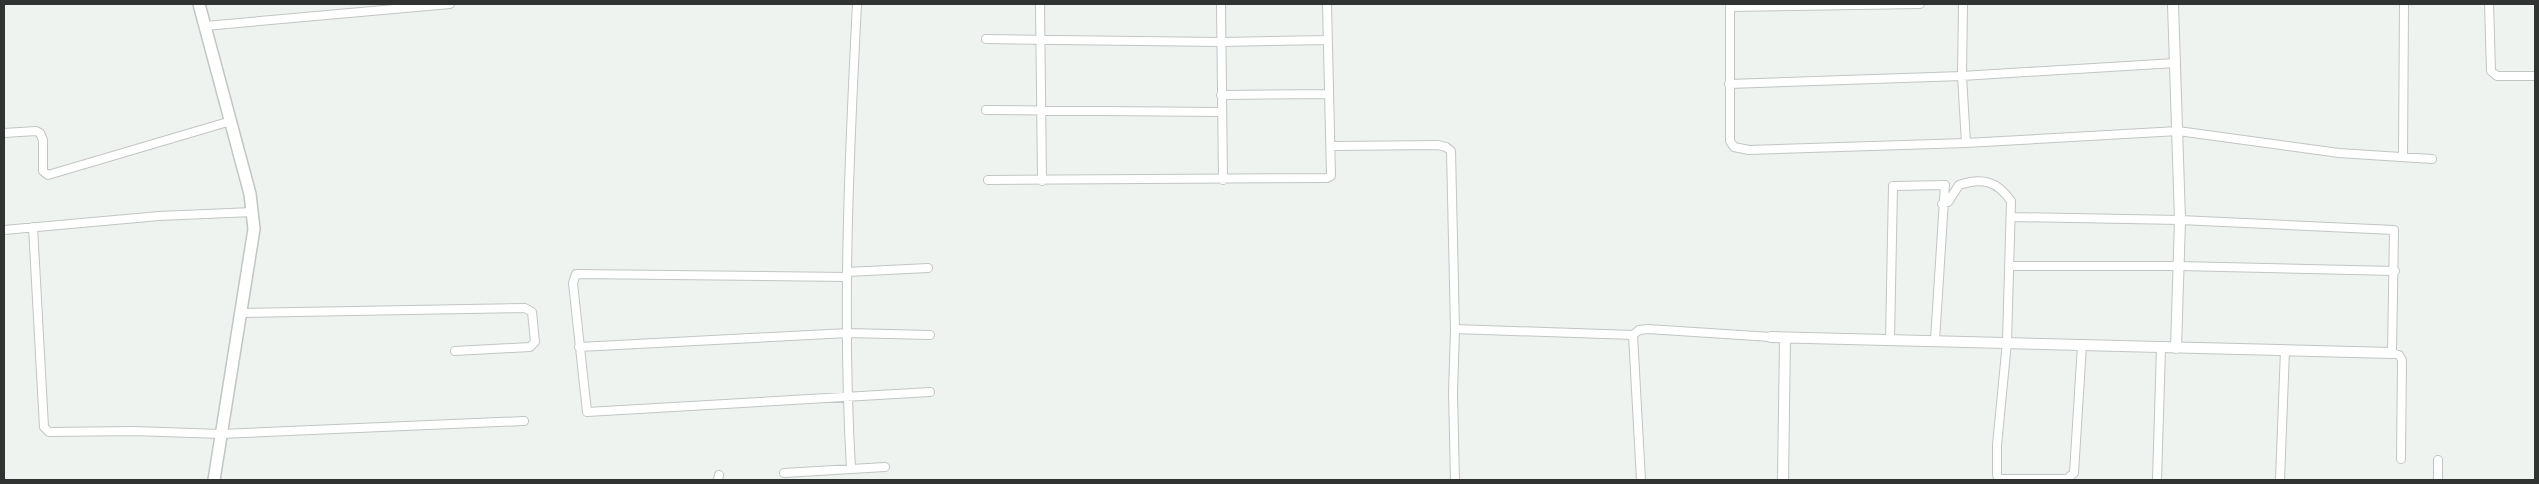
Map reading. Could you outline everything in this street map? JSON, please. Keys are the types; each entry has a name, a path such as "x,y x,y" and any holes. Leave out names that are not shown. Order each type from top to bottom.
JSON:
{"main road":[{"path":"199,4 231,121 253,212 252,245 214,480"}],"street":[{"path":"205,26 450,4"},
{"path":"852,469 847,398 847,275 857,4"},
{"path":"1040,4 1042,181"},
{"path":"1221,4 1220,112 1223,180"},
{"path":"988,180 1223,180 1327,178 1331,176 1332,146 1328,94 1327,4"},
{"path":"1920,4 1730,5 1730,141 1734,147 1749,150 1966,143 2178,131 2339,153 2432,159"},
{"path":"1963,4 1962,76 1966,143"},
{"path":"2173,4 2180,220 2176,348"},
{"path":"2403,157 2404,4"},
{"path":"2489,4 2491,71 2497,76 2535,76"},
{"path":"986,39 1221,42 1327,40"},
{"path":"1729,84 1962,76 2175,63"},
{"path":"1220,95 1328,94"},
{"path":"986,110 1220,112"},
{"path":"4,133 36,130 40,133 43,171 48,175 231,121"},
{"path":"1332,146 1438,145 1446,147 1451,151 1455,329 1453,393 1455,480"},
{"path":"1942,204 1948,202 1959,185 1980,179 1998,186 2011,201 2007,342 1997,445 1997,475 1999,479 2067,479 2074,473 2082,345"},
{"path":"1890,340 1893,186 1945,185 1942,204 1935,340"},
{"path":"4,230 159,216 253,212"},
{"path":"2012,217 2180,220 2392,229 2395,232 2392,353"},
{"path":"33,227 38,339 46,430 49,432 133,430 221,434 524,421"},
{"path":"2009,266 2179,266 2395,271"},
{"path":"928,268 847,275 576,274 573,283 585,408 589,413 930,392"},
{"path":"240,313 525,308 532,312 535,342 530,346 455,351"},
{"path":"1455,329 1633,335 1639,330 1648,329 1771,338 1935,340 2161,348 2392,353 2399,355 2402,360 2401,458"},
{"path":"579,347 848,333 930,335"},
{"path":"1633,335 1641,480"},
{"path":"1783,480 1785,338"},
{"path":"2157,480 2161,348"},
{"path":"2280,480 2285,350"},
{"path":"2438,460 2438,480"},
{"path":"784,472 885,468"},
{"path":"826,470 827,480"}]}
